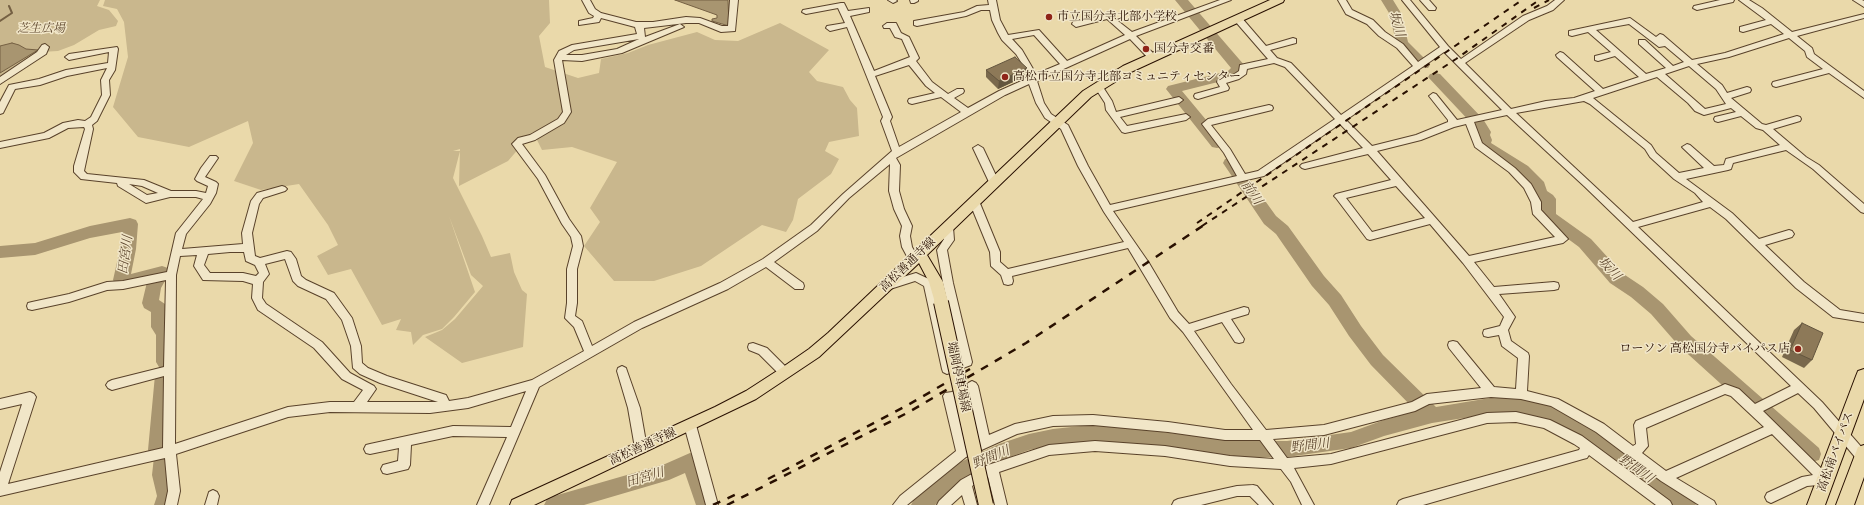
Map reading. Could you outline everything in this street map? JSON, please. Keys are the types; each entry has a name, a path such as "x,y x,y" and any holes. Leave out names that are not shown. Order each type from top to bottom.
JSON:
{"highway":[{"name":"高松南バイパス","path":"1816,505 1864,376"},
{"path":"1846,505 1864,457"}],"main road":[{"name":"高松善通寺線","path":"518,505 690,426 751,395 785,373 814,353 887,286 1087,94 1127,69 1279,0"},
{"name":"端岡停車場線","path":"917,257 936,282 986,505"}],"street":[{"path":"586,0 592,11 598,15 618,21 639,25 653,25 686,20 705,23 721,29 732,29 734,0"},
{"path":"0,491 169,451 288,412 330,407 358,406 430,408 468,403 535,384 638,325 724,286 767,262 814,228 894,154 1002,93 1064,64 1193,12 1208,3 1227,0"},
{"path":"1342,0 1349,12 1370,22 1382,34 1400,46 1417,66"},
{"path":"1406,0 1445,48 1509,112 1818,405 1864,457"},
{"path":"1424,0 1432,8"},
{"path":"1460,63 1526,18 1550,8 1560,0"},
{"path":"1697,8 1730,0"},
{"path":"1743,0 1809,50 1810,55 1864,95"},
{"path":"1857,0 1864,4"},
{"path":"917,23 966,14 993,3 996,20 1005,38 1026,62 1032,73 1033,84 1044,110 1048,116 1065,127 1080,160 1107,209 1174,315 1187,328 1227,388 1283,461 1308,505"},
{"path":"806,12 841,5 850,24 888,117 885,121 894,154 894,192 898,209 907,226 905,236 907,247 917,257"},
{"path":"845,14 866,10"},
{"path":"582,23 596,20 598,15"},
{"path":"1076,24 1109,16 1152,57"},
{"path":"1305,166 1418,138 1452,124 1585,98 1688,64 1726,55 1790,35 1864,16"},
{"path":"1238,19 1274,60 1288,65 1370,150 1467,260 1491,291 1510,317 1503,330 1506,343 1524,356 1520,394"},
{"path":"1572,33 1630,21 1719,87 1732,105 1759,126 1766,128 1803,159 1816,167 1864,209"},
{"path":"1743,29 1772,21"},
{"path":"560,57 582,58 619,51 672,28 705,23"},
{"path":"830,28 850,24"},
{"path":"590,353 578,324 570,318 572,303 572,269 578,246 576,236 565,221 542,176 517,144 521,140 532,138 560,121 567,112 558,60 562,53 572,48 641,36 639,25"},
{"path":"870,75 911,61 915,58 905,37 898,35 893,25"},
{"path":"1590,29 1645,78"},
{"path":"1005,38 1036,32 1064,64"},
{"path":"1660,37 1688,64"},
{"path":"1264,49 1293,41"},
{"path":"1642,42 1672,69"},
{"path":"0,81 43,52 41,51 45,47"},
{"path":"1107,209 1261,174 1339,119 1445,48"},
{"path":"0,144 46,136 66,126 78,123 87,124 94,119 106,95 105,80 111,70 110,65 114,50 69,57"},
{"path":"1598,58 1617,53"},
{"path":"1560,54 1602,92"},
{"path":"1198,96 1225,88 1221,82 1243,72 1243,67 1274,60"},
{"path":"911,61 929,84 968,113"},
{"path":"0,111 12,87 40,82 66,73 110,65"},
{"path":"1776,84 1830,70"},
{"path":"1658,74 1691,101 1698,109 1704,112 1732,105"},
{"path":"1098,86 1109,103 1110,110 1125,130 1186,117"},
{"path":"1725,97 1747,90"},
{"path":"912,101 945,96 960,91"},
{"path":"1433,96 1453,119 1452,124"},
{"path":"1585,98 1593,102 1648,147 1653,155 1677,177 1698,191 1710,203 1729,216 1800,285 1837,314 1864,318"},
{"path":"1114,115 1179,100"},
{"path":"1243,178 1227,151 1206,124 1211,121 1269,108"},
{"path":"1718,118 1743,113"},
{"path":"1766,128 1797,119"},
{"path":"1467,260 1563,238 1536,211 1536,202 1528,186 1512,170 1478,145 1472,120"},
{"path":"87,124 89,129 79,166 79,172 84,177 144,183 170,194"},
{"path":"1677,177 1728,167 1729,162 1788,146"},
{"path":"1687,147 1712,170"},
{"path":"978,148 994,182"},
{"path":"171,505 174,491 169,451 169,370 164,276 176,253 181,233 207,202 211,193 213,184 200,179 204,170 213,158"},
{"path":"123,180 121,184 146,199 170,194 196,194 208,197"},
{"path":"1398,182 1339,196 1370,236 1432,220"},
{"path":"282,189 260,195 254,203 247,233 250,258 259,262 287,255 291,259 297,278 302,283 330,296 347,318 356,346 358,365 364,371 384,380 442,398 445,406"},
{"path":"974,201 995,252 994,263 1007,277 1130,244"},
{"path":"1630,226 1710,203"},
{"path":"887,286 916,277 929,284 947,369 967,362 948,283 942,250 949,240 948,227"},
{"path":"1757,243 1789,234"},
{"path":"176,253 248,248"},
{"path":"204,250 199,266 207,277 243,277 258,281"},
{"path":"259,262 264,274 258,281 257,298 262,307 318,345 346,376 370,389 358,406"},
{"path":"767,262 799,286"},
{"path":"32,306 69,298 107,286 123,285 164,276"},
{"path":"1491,291 1554,286"},
{"path":"1187,328 1244,311"},
{"path":"1224,317 1239,339"},
{"path":"1488,333 1503,330"},
{"path":"1453,345 1490,392"},
{"path":"753,347 763,351 785,373"},
{"path":"112,385 169,370"},
{"path":"622,372 634,408 641,448"},
{"path":"484,505 535,384"},
{"path":"962,453 950,398 972,386 985,442"},
{"path":"1759,408 1799,388"},
{"path":"1633,452 1642,446 1640,425 1725,389 1735,392 1759,408 1774,428 1825,480"},
{"path":"903,503 962,453 1015,429 1053,421 1093,420 1168,427 1224,435 1266,437 1324,430 1415,406 1427,399 1490,392 1520,394 1554,402 1600,428 1665,477 1710,505"},
{"path":"0,404 30,396 0,491"},
{"path":"944,505 965,484 992,469 1049,450 1095,446 1165,451 1230,461 1275,464 1283,461 1331,459 1487,418 1516,417 1546,424 1586,446 1666,505"},
{"path":"690,426 712,505"},
{"path":"370,449 405,442 453,427 515,432"},
{"path":"1665,477 1774,428"},
{"path":"387,469 404,465 405,442"},
{"path":"1403,505 1583,454 1586,446"},
{"path":"992,469 1001,505"},
{"path":"1771,497 1806,481 1825,480"},
{"path":"965,484 971,505"},
{"path":"1178,505 1200,503 1237,491 1253,490 1267,505"}],"green space":[{"name":"芝生広場","path":"0,0 100,0 97,6 109,10 118,21 116,26 99,30 74,45 58,51 41,52 0,81"},
{"path":"105,0 549,0 550,23 539,36 545,67 578,78 599,73 601,59 628,53 648,45 697,32 715,40 738,41 780,23 829,50 809,72 817,81 843,87 850,100 857,108 859,136 829,142 825,151 839,159 831,174 798,199 793,220 786,232 762,225 701,266 654,281 614,281 584,246 600,222 590,208 617,162 572,147 542,150 533,132 508,161 459,186 460,151 453,178 491,257 510,253 514,272 522,290 527,294 523,347 462,363 425,337 442,330 455,319 483,286 471,275 449,216 475,292 442,329 423,335 413,345 411,332 396,330 401,319 382,325 351,269 328,275 317,256 338,245 328,225 299,184 261,190 234,181 253,143 248,121 189,147 138,137 113,107 128,57 124,22 117,9 103,6"}],"shaded area":[{"path":"675,0 728,0 729,26 712,21 712,19 717,18 717,15"},
{"path":"12,43 26,49 38,50 0,73 0,46"}],"building":[{"path":"1015,57 1027,68 999,81 986,70"},
{"path":"1802,323 1823,333 1812,360 1790,350"}],"waterway":[{"name":"前川","path":"1181,0 1238,66 1238,69 1233,74 1173,89 1217,143"},
{"name":"坂川","path":"1387,0 1395,13 1402,43 1423,65"},
{"path":"0,21 12,13 9,6"},
{"name":"坂川","path":"1435,77 1478,122 1484,132 1483,135 1485,140 1483,143 1485,146 1523,170 1539,186 1539,193 1548,199 1547,208 1549,212 1546,215 1585,243 1616,278 1637,292 1657,309 1685,341 1812,454"},
{"name":"前川","path":"1230,163 1270,220 1282,230 1318,281 1335,300 1355,331 1377,360 1432,415"},
{"name":"田宮川","path":"0,252 35,249 90,232 130,224 128,249 121,280 123,282 162,272 153,287 150,303 159,309 159,327 164,333 165,362"},
{"name":"田宮川","path":"157,450 164,375"},
{"name":"野間川","path":"1432,415 1496,405 1533,408 1558,417 1598,442 1686,505"},
{"name":"野間川","path":"921,505 959,472 999,452 1029,442 1053,437 1081,434 1110,434 1240,449 1287,449 1351,440 1384,428 1432,415"},
{"name":"田宮川","path":"162,461 161,475 167,496 164,505"},
{"name":"田宮川","path":"554,505 669,471 690,461 706,505"}],"railway":[{"path":"1197,223 1522,0"},
{"path":"1202,226 1456,59 1539,0"},
{"path":"1534,8 1549,0"},
{"path":"727,505 909,412 1026,343 1204,225"},
{"path":"768,479 906,406 970,369"},
{"path":"713,505 741,492"}],"place":[{"name":"市立国分寺北部小学校","path":"1049,17"},
{"name":"国分寺交番","path":"1146,49"},
{"name":"高松市立国分寺北部コミュニティセンター","path":"1005,77"},
{"name":"ローソン 高松国分寺バイパス店","path":"1798,349"}]}
